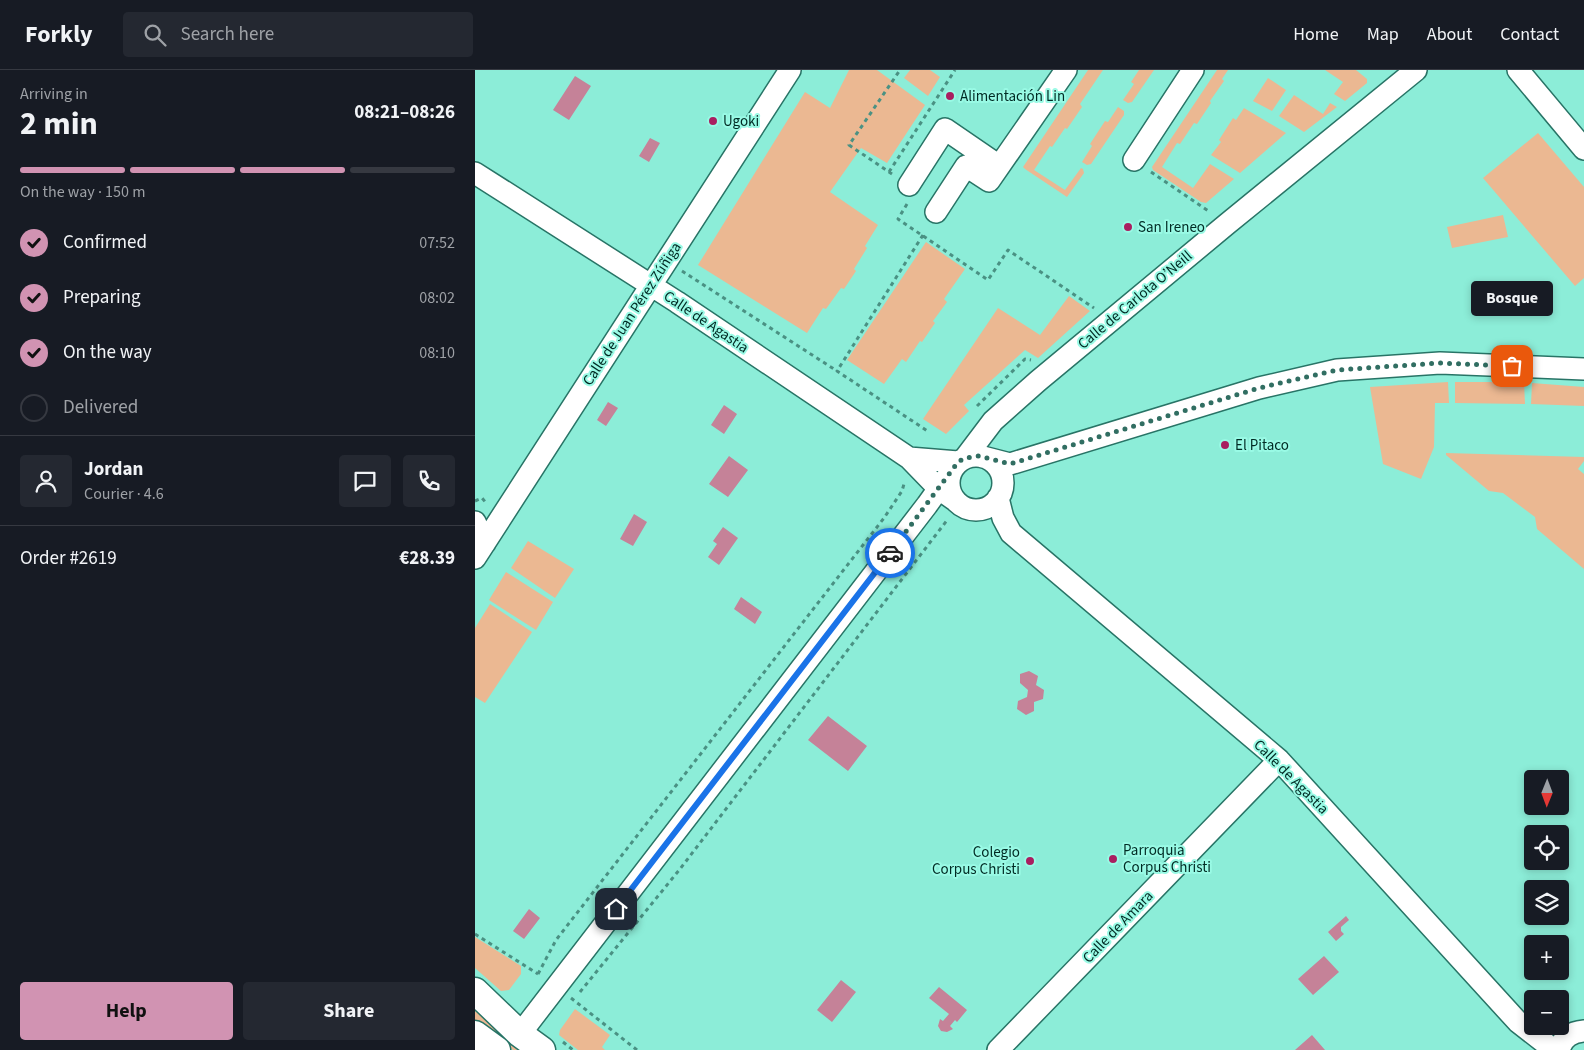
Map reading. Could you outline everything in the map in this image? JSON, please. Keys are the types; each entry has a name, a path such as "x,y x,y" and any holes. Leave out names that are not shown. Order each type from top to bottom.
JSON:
{"main road":[{"path":"475,991 520,1034 549,1044"},
{"path":"475,1034 497,1050"}],"street":[{"name":"Calle de Juan Pérez Zúñiga","path":"480,551 789,70"},
{"path":"936,212 966,166 989,181 1066,70"},
{"path":"1141,164 1193,70"},
{"path":"1518,70 1584,149"},
{"name":"Calle de Carlota O’Neill","path":"520,1034 993,421 1038,381 1407,72"},
{"path":"909,184 945,129 999,166"},
{"name":"Calle de Agastia","path":"475,173 651,285 909,458 939,489 952,510 963,506 978,510 993,504 998,498"},
{"path":"952,510 949,487 963,461 993,462 1006,469 1259,388 1337,370 1440,363 1584,369"},
{"name":"Calle de Agastia","path":"909,458 963,461"},
{"path":"998,498 1006,469"},
{"name":"Calle de Agastia","path":"998,498 1003,518 1011,533 1279,760 1518,1022 1554,1050"},
{"path":"475,522 480,551"},
{"name":"Calle de Amara","path":"998,1050 1279,760"},
{"path":"1559,1050 1561,1043 1567,1036 1574,1032 1584,1031"}],"path":[{"path":"889,172 955,70"},
{"path":"1141,164 1227,224"},
{"path":"837,371 923,235"},
{"path":"666,261 929,432"},
{"path":"538,974 556,940 884,518 902,491 904,484"},
{"path":"569,1005 680,869 952,510"},
{"path":"475,934 538,974 637,1050"},
{"path":"549,1044 573,1050"}],"shaded area":[{"path":"849,70 877,70 925,105 887,163 861,148 830,192 878,225 854,269 856,271 844,289 841,288 826,309 823,308 807,333 698,265 805,92 830,108"},
{"path":"910,70 930,70 940,77 928,96 904,78"},
{"path":"1088,70 1103,70 1080,104 1082,107 1067,129 1065,128 1052,147 1050,146 1034,170 1065,190 1081,168 1083,169 1084,173 1067,197 1023,167"},
{"path":"1139,70 1154,70 1132,102 1128,103 1123,100 1134,84 1131,82"},
{"path":"1217,70 1228,70 1222,79 1224,81 1197,124 1194,123 1180,144 1177,143 1162,167 1193,188 1210,164 1234,179 1206,203 1201,202 1153,170 1152,167"},
{"path":"1325,70 1356,70 1367,79 1367,83 1345,101 1334,94 1343,82"},
{"path":"575,76 591,86 569,120 553,110"},
{"path":"1268,78 1286,90 1272,111 1253,101"},
{"path":"1294,95 1323,114 1330,103 1337,107 1304,132 1279,116"},
{"path":"1118,107 1124,111 1124,115 1091,164 1087,165 1082,162 1092,146 1090,144 1105,121 1108,122"},
{"path":"1244,108 1286,133 1240,173 1211,155 1221,142 1219,140 1233,118 1236,120"},
{"path":"1538,133 1584,187 1584,278 1575,286 1483,178"},
{"path":"650,138 660,143 649,162 639,156"},
{"path":"1503,215 1508,237 1452,248 1447,227"},
{"path":"926,242 965,269 944,299 947,302 933,321 935,323 922,342 920,341 906,362 902,359 884,384 847,360"},
{"path":"1069,296 1090,311 1038,358 1025,350 964,405 969,411 946,434 923,419 998,308 1040,335"},
{"path":"1448,382 1449,403 1435,403 1434,447 1421,479 1383,464 1370,387"},
{"path":"1455,382 1524,382 1525,404 1455,403"},
{"path":"1532,383 1584,387 1584,406 1531,404"},
{"path":"608,402 618,408 606,426 597,420"},
{"path":"724,405 737,414 724,434 711,425"},
{"path":"1446,453 1584,457 1584,461 1578,469 1584,474 1584,569 1537,529 1535,517 1503,493 1489,491"},
{"path":"729,456 748,470 728,497 709,484"},
{"path":"634,514 647,522 633,546 620,539"},
{"path":"723,527 738,538 719,565 708,557 717,544 713,541"},
{"path":"528,541 574,569 555,598 511,568"},
{"path":"506,572 553,602 536,630 489,600"},
{"path":"741,597 762,612 755,624 734,609"},
{"path":"490,604 532,632 485,703 475,697 475,628"},
{"path":"1029,671 1038,676 1036,685 1044,690 1043,699 1034,702 1034,711 1026,715 1017,709 1018,701 1027,697 1028,690 1020,683 1020,674"},
{"path":"828,716 867,746 848,771 808,740"},
{"path":"529,909 540,918 524,939 513,931"},
{"path":"1346,916 1349,920 1341,927 1341,931 1344,934 1336,941 1328,932"},
{"path":"475,937 521,966 521,974 509,990 501,991 475,968"},
{"path":"1324,956 1339,972 1313,995 1298,979"},
{"path":"841,980 856,992 832,1022 817,1010"},
{"path":"939,987 967,1010 957,1022 955,1020 950,1026 953,1029 947,1032 941,1031 938,1026 940,1019 943,1021 949,1014 929,998"},
{"path":"575,1009 610,1035 602,1047 605,1050 578,1050 559,1035 560,1030"},
{"path":"475,1011 526,1050 513,1050 475,1023"},
{"path":"1312,1035 1325,1050 1295,1050"}],"way so far":[{"path":"890,553 939,489 954,466 965,458 979,456 1010,464 1259,388 1337,370 1440,363 1512,366"}],"place":[{"name":"Alimentación Lin","path":"950,96"},
{"name":"Ugoki","path":"713,121"},
{"name":"San Ireneo","path":"1128,227"},
{"name":"Bosque","path":"1512,366"},
{"name":"El Pitaco","path":"1225,445"},
{"name":"Parroquia Corpus Christi","path":"1113,859"},
{"name":"Colegio Corpus Christi","path":"1030,861"}],"route":[{"path":"616,909 890,553"}]}
